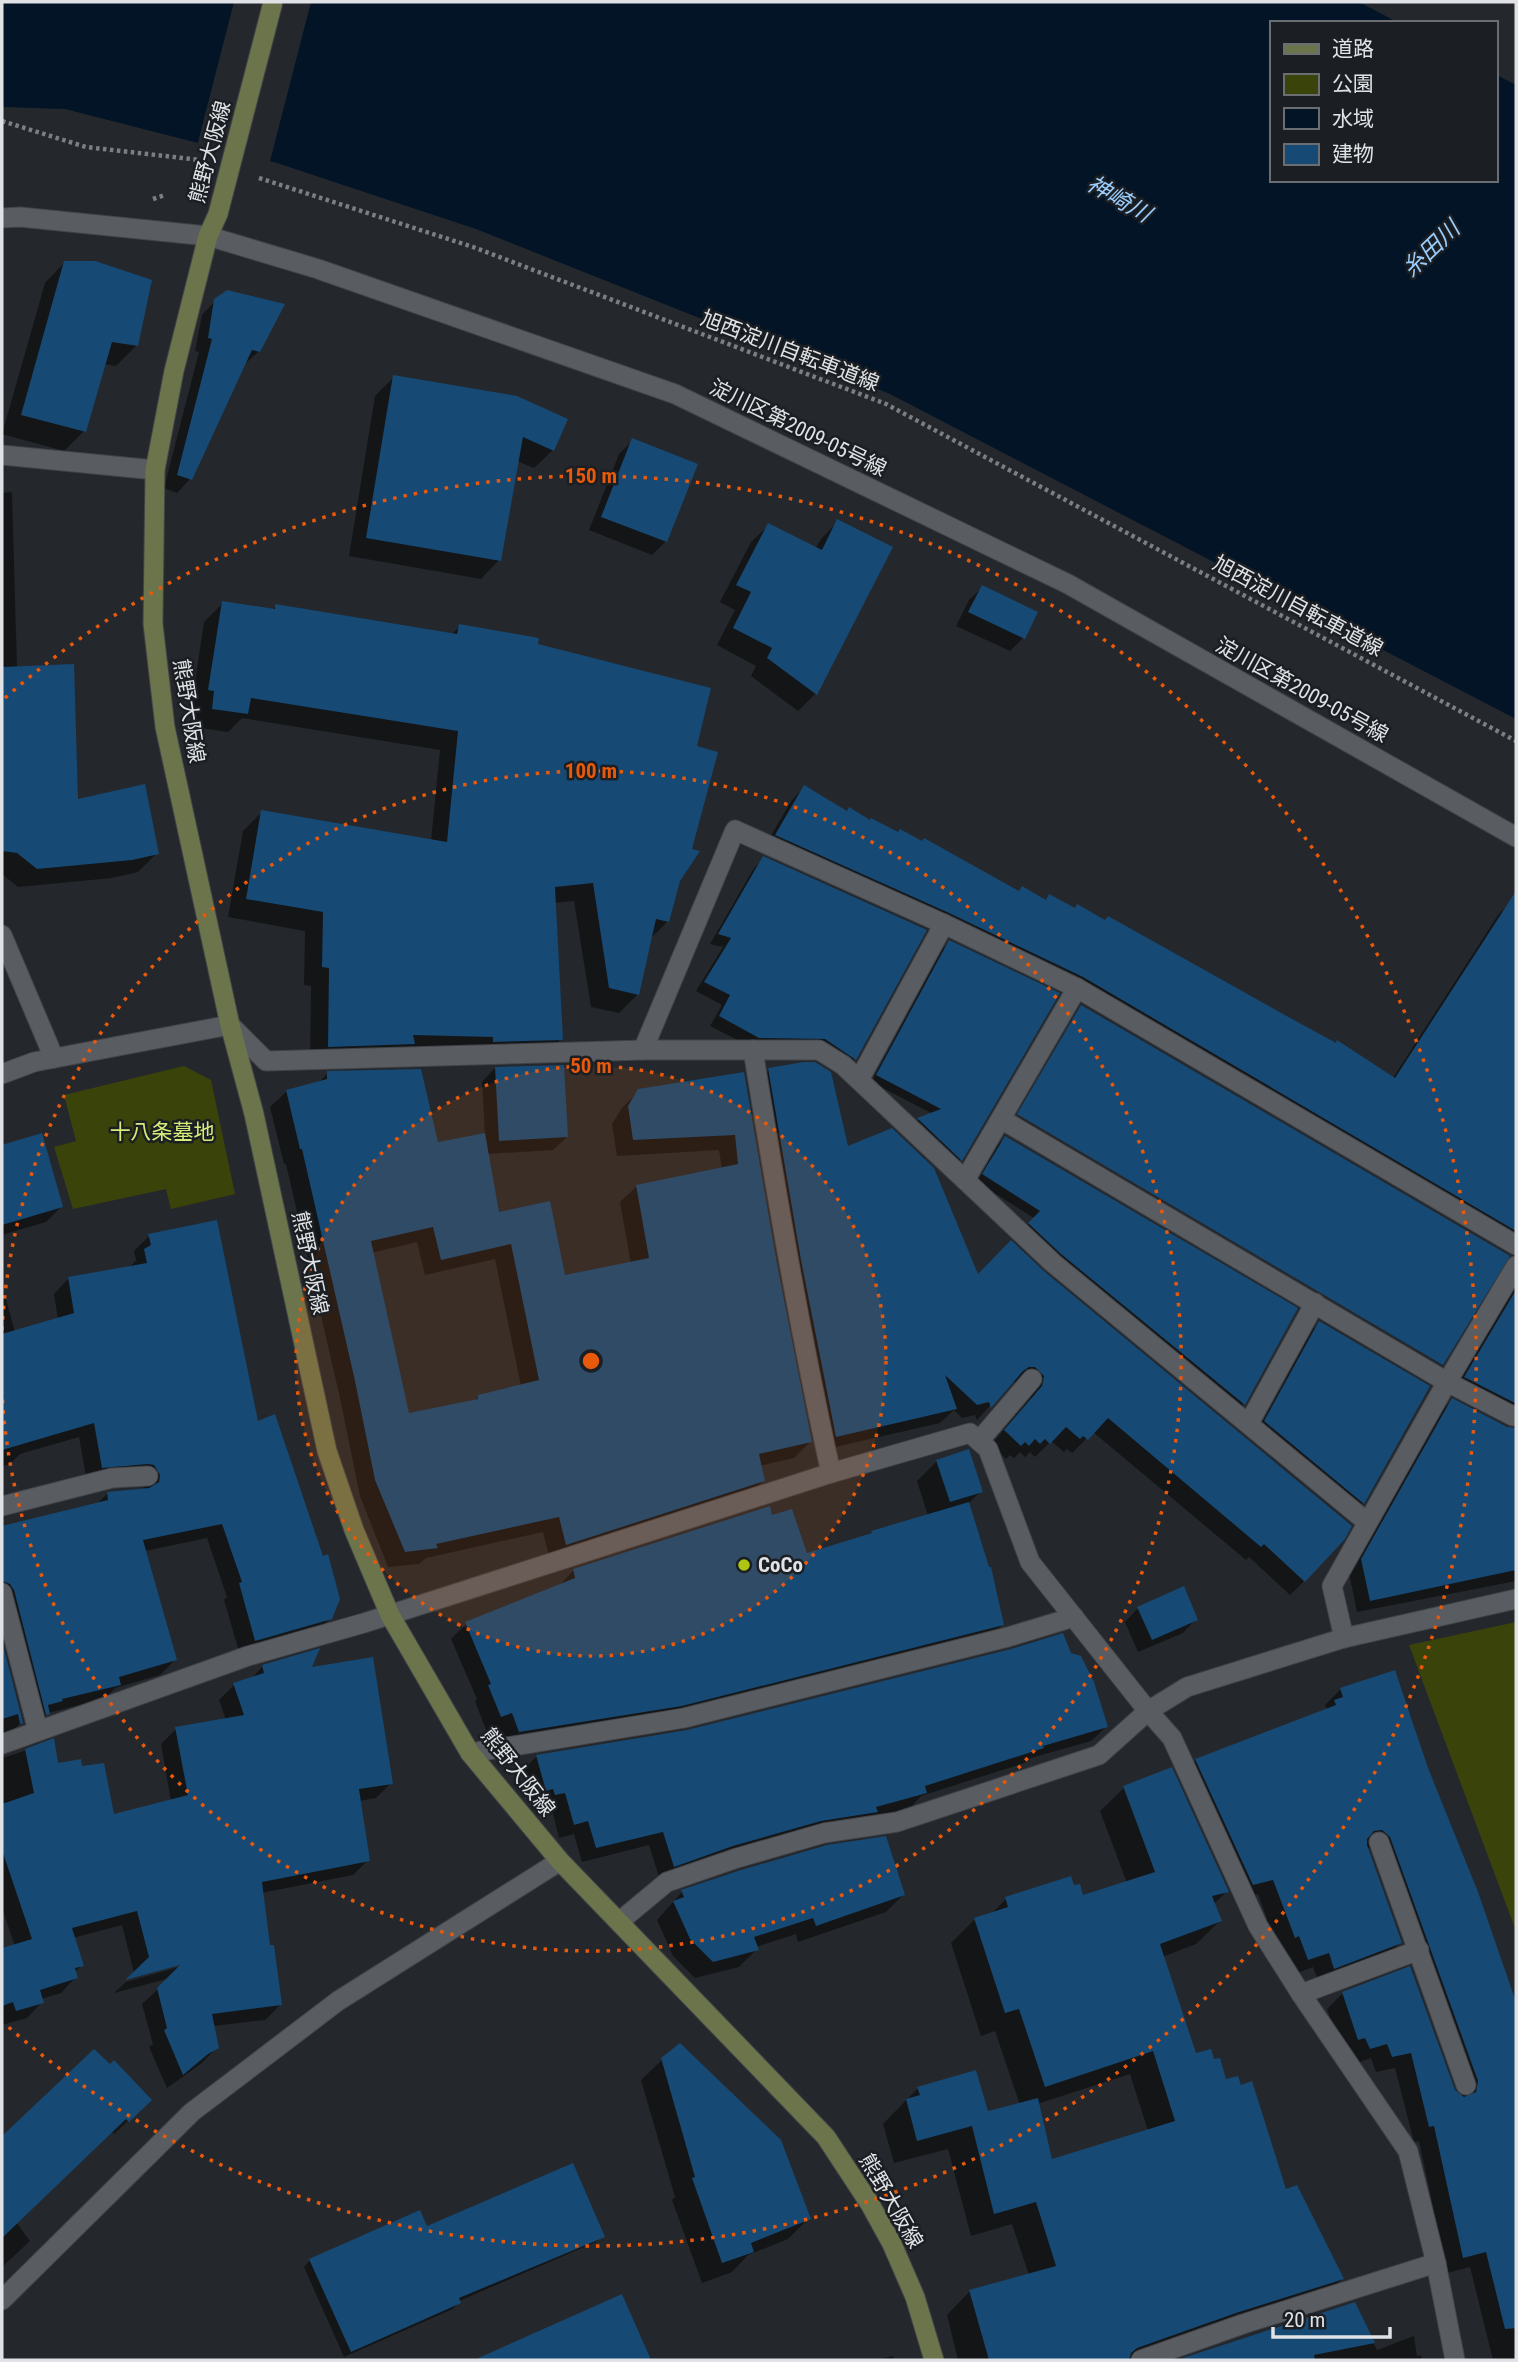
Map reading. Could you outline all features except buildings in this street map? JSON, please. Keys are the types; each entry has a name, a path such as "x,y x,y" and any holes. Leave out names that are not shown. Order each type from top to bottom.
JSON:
{"main road":[{"name":"熊野大阪線","path":"273,2 218,214 208,236 174,371 155,470 153,624 165,727 230,1025 254,1114 327,1451 354,1530 390,1615 470,1753 560,1861 825,2137 870,2204 892,2244 915,2297 934,2360"}],"street":[{"name":"淀川区第2009-05号線","path":"2,218 208,236 318,269 675,394 1068,584 1516,837"},
{"path":"2,455 155,470"},
{"path":"643,1050 735,830 944,924 1077,988 1516,1245"},
{"path":"859,1080 944,924"},
{"path":"2,934 54,1058"},
{"path":"965,1180 1077,988"},
{"path":"2,1074 34,1062 230,1025 266,1061 643,1050 818,1050 843,1065 1053,1263 1367,1522"},
{"path":"753,1050 782,1232 809,1376 831,1473"},
{"path":"1001,1119 1447,1382 1513,1416 1516,1415"},
{"path":"1344,1637 1332,1586 1516,1266"},
{"path":"1249,1423 1315,1303"},
{"path":"979,1441 1032,1379"},
{"path":"2,1744 248,1656 390,1615 831,1473 970,1433 988,1449 1030,1562 1172,1738 1258,1926 1408,2151 1436,2263 1455,2360"},
{"path":"2,1506 112,1478 148,1476"},
{"path":"2,1593 38,1731"},
{"path":"620,1921 667,1882 824,1833 897,1822 1099,1755 1148,1711 1187,1687 1344,1637 1516,1599"},
{"path":"470,1753 684,1718 995,1640 1074,1617"},
{"path":"1379,1842 1466,2085"},
{"path":"2,2300 192,2112 338,2001 560,1861"},
{"path":"1301,1994 1419,1950"},
{"path":"1141,2360 1243,2324 1436,2263"}],"path":[{"path":"2,121 86,147 207,161"},
{"name":"旭西淀川自転車道線","path":"247,174 473,247 886,404 1516,741"}],"green space":[{"name":"十八条墓地","path":"184,1066 211,1080 235,1194 171,1209 166,1189 73,1209 54,1147 76,1141 64,1095"},
{"path":"1516,1622 1516,1931 1409,1645"}],"water":[{"path":"2,2 1359,2 1395,21 1270,21 1270,182 1497,182 1497,75 1516,85 1516,719 890,394 476,229 277,163 65,109 2,107"}],"pier":[{"path":"234,2 311,2 269,165 197,146"}],"place":[{"name":"CoCo","path":"744,1565"}],"water label":[{"name":"神崎川","path":"1119,199"},
{"name":"糸田川","path":"1431,249"}]}
